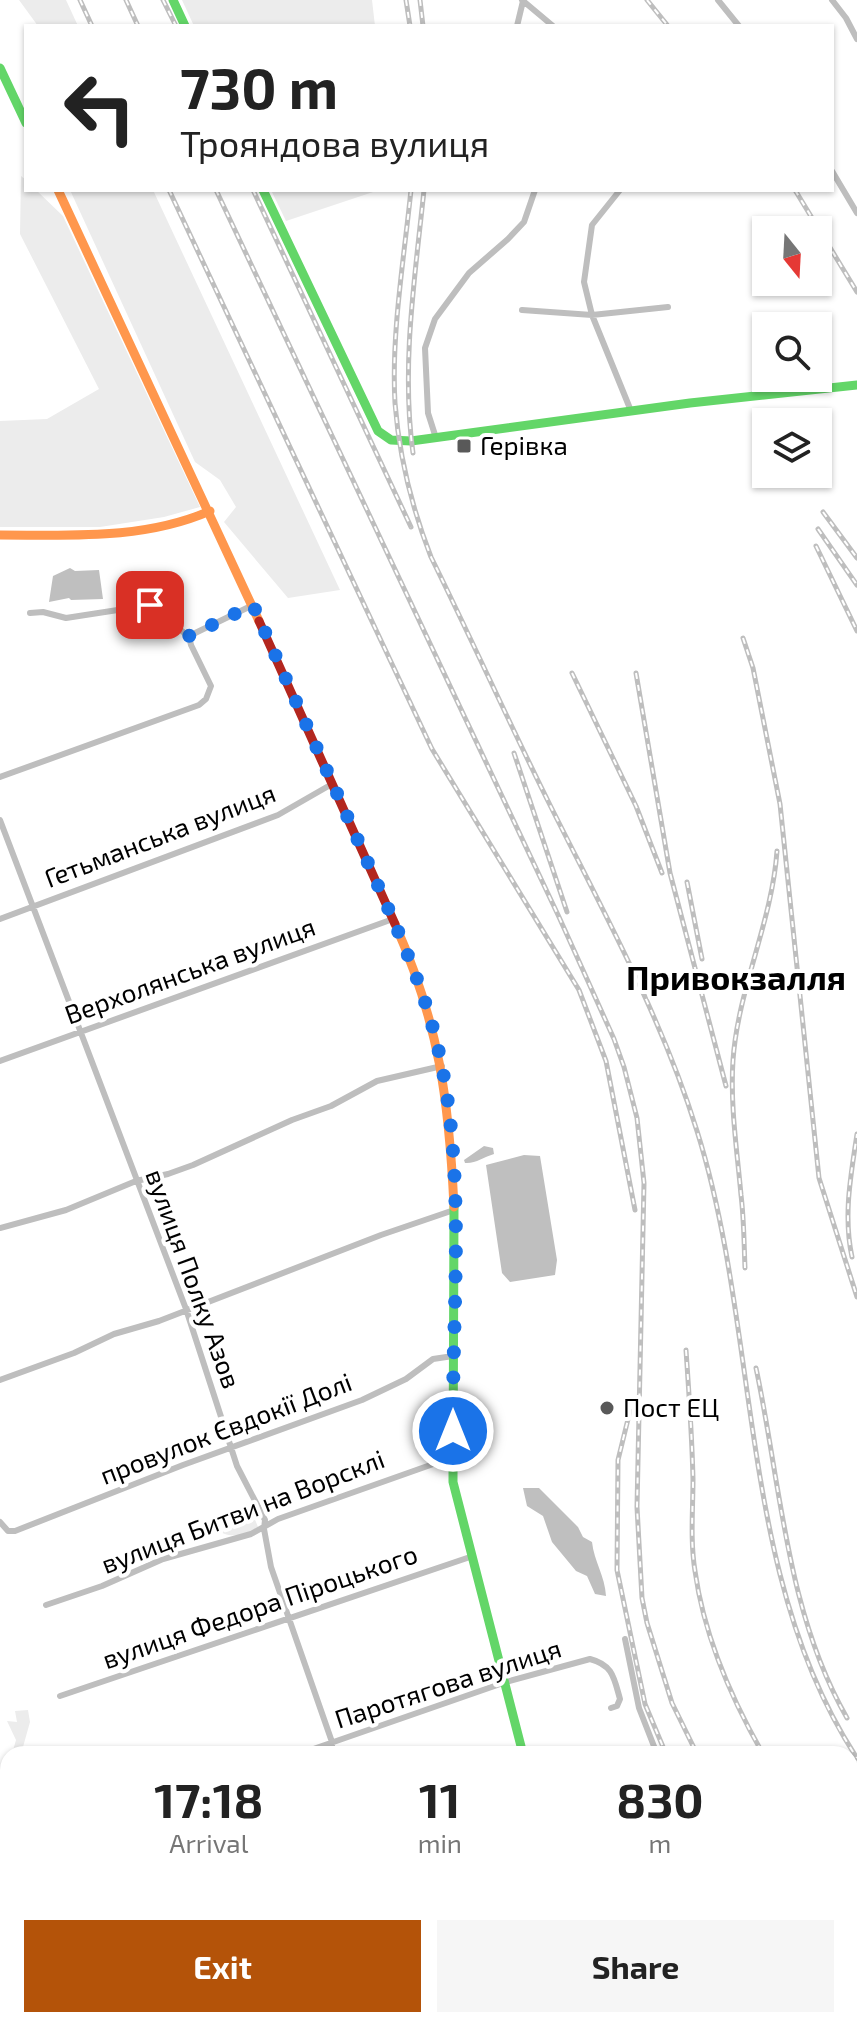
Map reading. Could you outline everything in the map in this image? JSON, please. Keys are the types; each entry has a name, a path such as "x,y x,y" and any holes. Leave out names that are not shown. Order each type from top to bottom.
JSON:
{"street":[{"path":"173,0 184,24"},
{"path":"517,24 522,0 551,24"},
{"path":"718,0 737,24"},
{"path":"832,0 857,39"},
{"path":"0,68 24,119"},
{"path":"834,174 857,213"},
{"path":"59,192 253,605 393,919 424,996 442,1066 450,1124 454,1210 453,1482 521,1746"},
{"path":"264,192 378,431 391,440 411,441 857,385"},
{"path":"436,438 428,413 425,348 435,319 469,273 524,222 534,192"},
{"path":"618,192 592,225 584,282 592,315 631,411"},
{"path":"522,310 592,315 668,307"},
{"path":"0,535 104,534 177,523 210,511"},
{"path":"0,777 199,705 206,699 211,686 189,636 159,609 150,605 66,618 43,612 30,613"},
{"path":"189,636 253,605"},
{"name":"Гетьманська вулиця","path":"0,919 278,815 332,784"},
{"name":"вулиця Полку Азов","path":"0,820 186,1309 237,1466 265,1520 271,1567 332,1746"},
{"name":"Верхолянська вулиця","path":"0,1061 393,919"},
{"path":"0,1228 66,1210 136,1181 193,1165 292,1120 331,1106 377,1081 442,1066"},
{"path":"0,1380 74,1353 101,1339 159,1321 454,1210"},
{"name":"провулок Євдокії Долі","path":"0,1522 8,1531 15,1531 362,1400 406,1379 433,1359 453,1356"},
{"name":"вулиця Битви на Ворсклі","path":"46,1605 102,1586 163,1559 264,1529 278,1519 453,1457"},
{"name":"вулиця Федора Піроцького","path":"60,1696 473,1556"},
{"path":"625,1639 639,1708 654,1746"},
{"name":"Паротягова вулиця","path":"321,1746 506,1682 590,1659 609,1669 620,1699 617,1706 611,1708"}],"shaded area":[{"path":"19,0 66,0 77,24 37,24"},
{"path":"182,0 372,0 375,24 193,24"},
{"path":"21,176 24,178 24,192 38,192 63,216 200,507 164,517 100,527 0,527 0,421 47,419 99,389 20,234"},
{"path":"71,192 154,192 340,590 288,598 224,522 236,507 220,480 195,462"},
{"path":"272,192 373,192 286,221"},
{"path":"70,568 75,571 99,570 103,599 69,598 49,602 53,576"},
{"path":"484,1146 493,1148 494,1154 465,1163 464,1160"},
{"path":"524,1155 540,1156 557,1260 555,1275 510,1282 502,1273 486,1165"},
{"path":"523,1488 539,1488 578,1527 583,1537 592,1542 606,1596 595,1594 587,1576 576,1571 552,1542 543,1516 527,1506"},
{"path":"254,1517 258,1527 248,1533 231,1535 217,1529 219,1521"},
{"path":"28,1710 30,1722 23,1746 14,1746 16,1740 7,1721 17,1722 15,1711"}],"railway":[{"path":"80,0 91,24"},
{"path":"126,0 137,24"},
{"path":"163,0 175,24"},
{"path":"406,0 410,24"},
{"path":"420,0 423,24"},
{"path":"647,0 666,24"},
{"path":"170,192 432,749 579,990 606,1061 635,1210"},
{"path":"217,192 559,917 624,1067 637,1118 644,1183 637,1507 642,1598 672,1703 693,1746"},
{"path":"254,192 411,527"},
{"path":"411,192 394,377 400,443 412,501 431,557 631,966 683,1089 717,1209 756,1452 790,1612 818,1687 850,1746"},
{"path":"413,453 409,354 424,192"},
{"path":"796,192 857,292"},
{"path":"823,512 857,558"},
{"path":"818,529 857,585"},
{"path":"816,546 857,631"},
{"path":"743,638 753,668 780,804 819,1178 857,1297"},
{"path":"572,673 636,806 662,873"},
{"path":"636,673 670,873 726,1086"},
{"path":"514,753 567,912"},
{"path":"745,1268 733,1111 733,1060 741,1007 769,904 777,851"},
{"path":"687,882 702,959"},
{"path":"852,1257 848,1210 857,1134"},
{"path":"686,1350 693,1463 693,1548 699,1595 720,1666 759,1746"},
{"path":"756,1368 798,1592 827,1677 847,1718"},
{"path":"630,1411 618,1460 617,1570 645,1704 663,1746"}],"traffic: fast":[{"path":"173,0 184,24"},
{"path":"0,68 24,119"},
{"path":"264,192 378,431 391,440 411,441 690,403 857,385"},
{"path":"454,1207 453,1482 521,1746"}],"traffic: slow":[{"path":"59,192 259,621"},
{"path":"0,535 80,535 133,531 159,527 210,511"},
{"path":"395,924 422,995 439,1062 449,1132 454,1207"}],"traffic: jam":[{"path":"259,621 395,924"}],"place":[{"name":"Герівка","path":"464,446"},
{"name":"Пост ЕЦ","path":"607,1408"}],"district":[{"name":"Привокзалля","path":"736,978"}],"route":[{"path":"150,605 159,609 189,636 253,605 424,996 440,1057 450,1124 454,1210 453,1431"}]}
